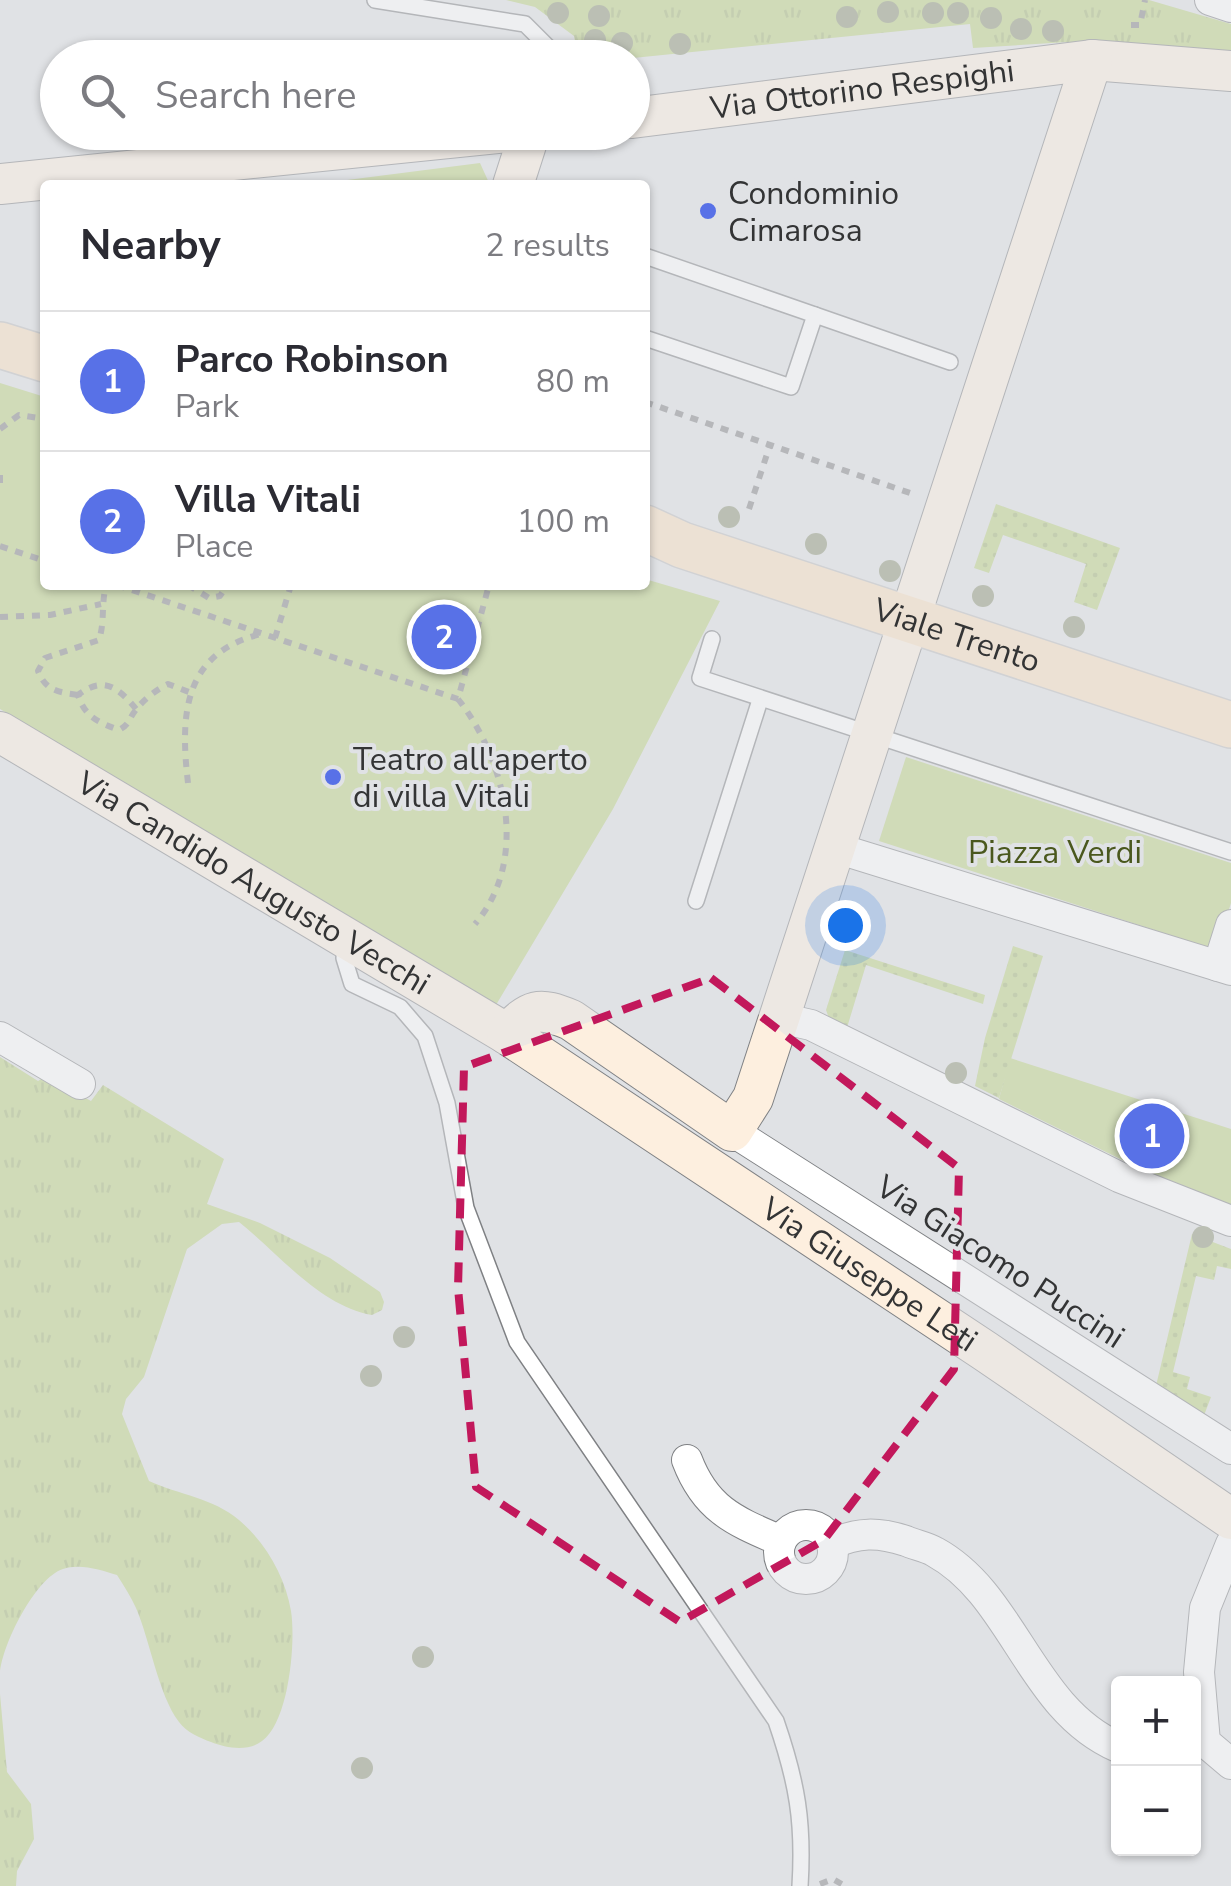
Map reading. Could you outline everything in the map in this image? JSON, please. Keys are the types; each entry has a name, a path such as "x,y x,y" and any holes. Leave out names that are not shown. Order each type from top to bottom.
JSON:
{"main road":[{"path":"0,346 40,358"},
{"name":"Viale Trento","path":"657,538 1231,725"}],"street":[{"path":"1210,0 1231,7"},
{"path":"507,1034 524,1016 536,1010 571,1020 732,1132 754,1098 1092,60"},
{"name":"Via Ottorino Respighi","path":"650,116 1092,60 1231,71"},
{"path":"0,184 332,150"},
{"path":"514,180 524,150"},
{"name":"Via Candido Augusto Vecchi","path":"0,732 507,1034"},
{"path":"836,848 1224,968 1231,926"},
{"path":"780,1018 811,1025 1119,1176 1231,1221"},
{"name":"Via Giuseppe Leti","path":"507,1034 1231,1519"},
{"path":"0,1037 80,1084"},
{"name":"Via Giacomo Puccini","path":"732,1132 1231,1449"},
{"path":"688,1460 696,1482 717,1508 780,1541"},
{"path":"806,1525 821,1530 834,1553 828,1569 804,1580 788,1573 779,1558 780,1541 790,1529 806,1525"},
{"path":"832,1544 856,1533 889,1536 935,1552 973,1582 1048,1688 1088,1732 1111,1744"},
{"path":"1199,1676 1205,1608 1231,1544"},
{"path":"1201,1745 1231,1764"}],"lane":[{"path":"375,0 525,24 541,40"},
{"path":"650,258 950,362"},
{"path":"650,340 791,387 815,315"},
{"path":"712,638 700,678 1231,852"},
{"path":"696,901 760,700"},
{"path":"345,938 344,958 352,984 400,1008 426,1036 447,1103 466,1208 517,1342 776,1721 794,1773 803,1836 800,1886"}],"path":[{"path":"650,404 946,506"},
{"path":"0,429 19,416 40,418"},
{"path":"749,509 770,445"},
{"path":"0,475 0,488"},
{"path":"0,546 40,559"},
{"path":"105,590 101,604 104,623 98,640 45,658 38,670 43,684 54,691 78,695 93,684 103,684 116,689 136,709"},
{"path":"132,590 458,700 480,727 490,749 498,772 504,817 500,888 475,924"},
{"path":"196,590 208,598 220,596 224,590"},
{"path":"275,638 289,590"},
{"path":"458,700 488,590"},
{"path":"0,617 50,615 101,604"},
{"path":"188,783 184,746 189,692 202,667 221,651 240,639 262,634"},
{"path":"78,695 83,710 97,722 118,730 129,724 136,709 158,689 168,684 189,692"},
{"path":"814,1886 833,1879 846,1886"}],"highlighted area":[{"path":"711,978 959,1168 954,1369 824,1540 680,1622 476,1487 458,1288 464,1067"}],"green space":[{"path":"506,0 1149,0 1231,24 1231,54 1068,42 973,48 970,24 650,56 650,40 575,40 535,7"},
{"path":"480,163 488,180 347,180"},
{"path":"0,383 40,395 40,590 650,590 650,580 720,601 613,809 493,1010 402,950 0,709"},
{"path":"996,504 1120,548 1097,610 1074,602 1086,564 1003,535 989,573 974,568"},
{"name":"Piazza Verdi","path":"906,757 1231,863 1231,903 1216,950 879,841"},
{"path":"1013,946 1043,956 999,1098 975,1086"},
{"path":"845,950 985,995 983,1004 866,965 846,1031 830,1021 826,1010"},
{"path":"0,1057 38,1081 46,1076 91,1101 103,1085 224,1159 207,1204 260,1223 330,1258 380,1292 384,1302 382,1310 372,1315 353,1310 301,1277 239,1222 222,1224 187,1249 144,1377 126,1399 122,1414 149,1481 207,1502 239,1520 266,1550 284,1585 292,1625 288,1680 279,1717 256,1744 244,1748 223,1746 182,1726 165,1697 134,1604 117,1575 104,1571 70,1567 52,1575 31,1598 13,1630 0,1673"},
{"path":"1010,1058 1231,1129 1231,1209 1193,1195 999,1099"},
{"path":"1192,1234 1231,1249 1231,1269 1217,1266 1214,1280 1196,1276 1173,1372 1190,1377 1187,1389 1211,1397 1203,1418 1155,1390"},
{"path":"0,1694 7,1772 31,1804 34,1839 17,1871 16,1886 0,1886"}],"place":[{"name":"Condominio Cimarosa","path":"708,211"},
{"name":"Villa Vitali","path":"444,637"},
{"name":"Teatro all'aperto di villa Vitali","path":"333,777"},
{"name":"Parco Robinson","path":"1152,1136"}]}
